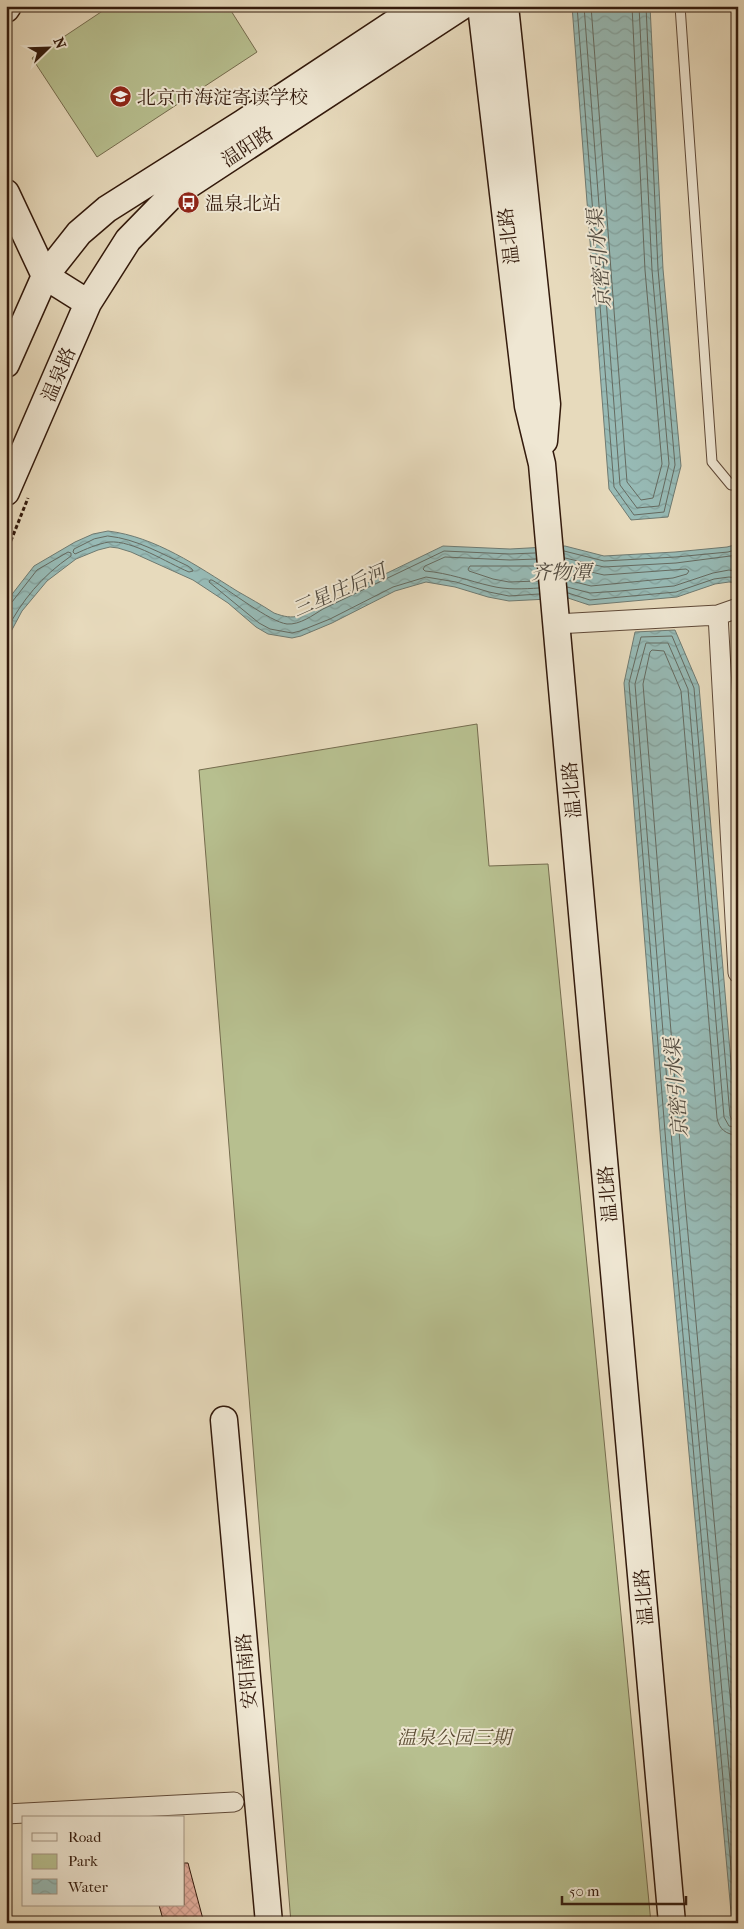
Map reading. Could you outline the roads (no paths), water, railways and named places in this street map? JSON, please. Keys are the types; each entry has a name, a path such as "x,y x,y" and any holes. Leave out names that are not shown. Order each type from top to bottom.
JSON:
{"main road":[{"name":"温阳路","path":"45,276 79,233 108,209 243,123 420,6"},
{"name":"温阳路","path":"88,302 128,240 170,197 462,6"},
{"name":"温北路","path":"481,6 528,406 542,464 672,1923"},
{"name":"温北路","path":"504,6 547,404 542,464"},
{"path":"6,193 45,276 88,302"},
{"path":"6,364 45,276"},
{"name":"温泉路","path":"6,492 88,302"},
{"name":"安阳南路","path":"224,1420 269,1923"}],"street":[{"path":"555,614 718,615 738,608"},
{"path":"718,615 738,973"},
{"path":"6,1814 234,1802"}],"lane":[{"path":"680,6 712,462 731,485 738,484"}],"water":[{"name":"京密引水渠","path":"572,6 650,6 663,269 681,466 668,517 631,520 609,489"},
{"name":"齐物潭","path":"108,531 143,539 159,546 274,613 288,617 303,614 443,546 510,549 565,546 604,556 675,552 727,547 738,544 738,583 715,584 677,597 589,605 568,598 509,601 455,587 426,582 395,591 332,623 292,638 268,634 256,627 228,603 193,580 131,552 110,547 76,559 47,581 22,611 6,641 6,602 34,566 75,542 93,534"},
{"name":"京密引水渠","path":"675,630 699,686 738,1145 738,1923 732,1923 663,1169 624,683 635,632"}],"place":[{"name":"北京市海淀寄读学校","path":"121,97"},
{"name":"温泉北站","path":"189,203"}],"water label":[{"name":"三星庄后河","path":"339,590"}],"park label":[{"name":"温泉公园三期","path":"454,1737"}]}
